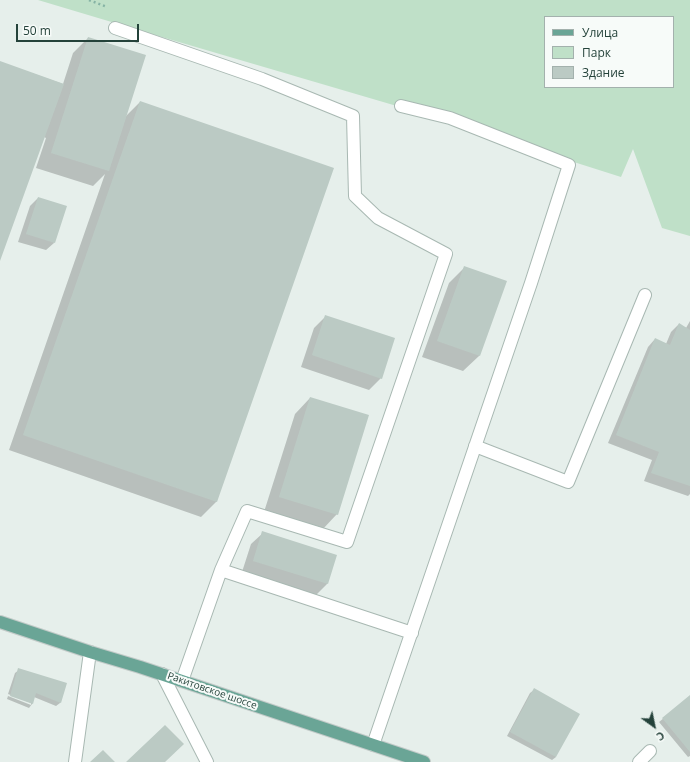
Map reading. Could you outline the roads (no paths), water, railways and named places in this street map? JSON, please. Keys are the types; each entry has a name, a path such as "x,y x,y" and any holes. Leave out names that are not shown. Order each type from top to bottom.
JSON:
{"main road":[{"name":"Ракитовское шоссе","path":"0,622 162,674 424,762"}],"street":[{"path":"116,28 262,79 353,116 355,196 378,218 446,254 347,542 247,511 221,570 182,681"},
{"path":"374,745 533,276 569,165 450,118 401,106"},
{"path":"475,446 568,482 645,295"},
{"path":"221,570 412,633"},
{"path":"75,762 90,652"},
{"path":"162,674 207,762"},
{"path":"639,762 650,750"}]}
